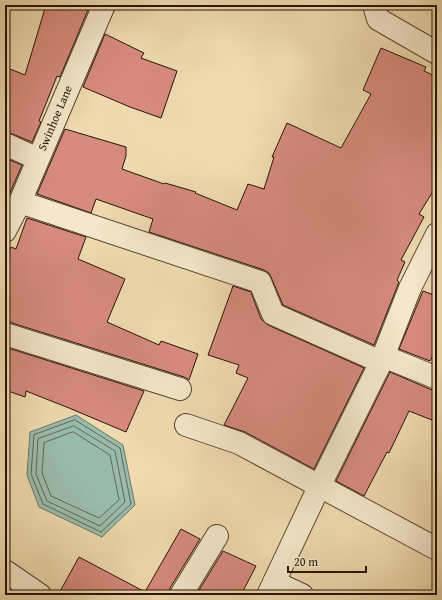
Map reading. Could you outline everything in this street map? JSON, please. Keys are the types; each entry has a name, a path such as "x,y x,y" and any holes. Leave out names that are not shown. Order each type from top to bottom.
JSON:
{"street":[{"name":"Swinhoe Lane","path":"5,231 20,202 104,5"},
{"path":"374,5 378,19 437,53"},
{"path":"5,144 38,159"},
{"path":"20,202 260,282 273,314 382,359 437,378"},
{"path":"302,595 271,589 382,359 410,288 437,234"},
{"path":"5,334 180,389"},
{"path":"186,426 239,444 437,549"},
{"path":"181,595 217,536"},
{"path":"5,571 40,595"}],"water":[{"path":"76,415 123,445 135,505 102,537 39,507 27,475 30,432"}],"building":[{"path":"46,5 90,5 60,77 57,76 39,121 41,122 32,142 5,132 5,67 25,75"},
{"path":"105,34 144,53 141,58 177,71 161,118 130,107 83,87"},
{"path":"381,48 426,67 424,71 437,77 437,185 419,214 424,217 401,260 405,262 397,280 399,282 374,345 283,305 269,273 264,270 149,232 153,219 96,199 91,213 37,194 65,129 126,147 126,156 122,169 164,184 165,183 196,192 195,193 237,210 248,184 264,189 274,157 272,157 287,123 341,148 371,94 363,90"},
{"path":"5,158 22,165 6,202 5,202"},
{"path":"27,218 86,237 78,259 125,279 107,322 159,345 161,341 198,354 189,380 184,377 5,322 5,262 11,247 16,249"},
{"path":"233,286 251,292 261,319 268,325 364,368 314,469 245,432 224,425 248,378 236,373 239,365 208,355"},
{"path":"423,291 437,296 437,347 430,361 399,349"},
{"path":"5,347 144,391 126,432 26,391 25,397 5,390"},
{"path":"390,372 432,390 437,390 437,422 409,411 389,453 387,452 364,496 336,481"},
{"path":"181,529 200,539 170,588 169,595 58,595 79,557 145,592"},
{"path":"223,551 256,566 241,595 196,595"}]}
